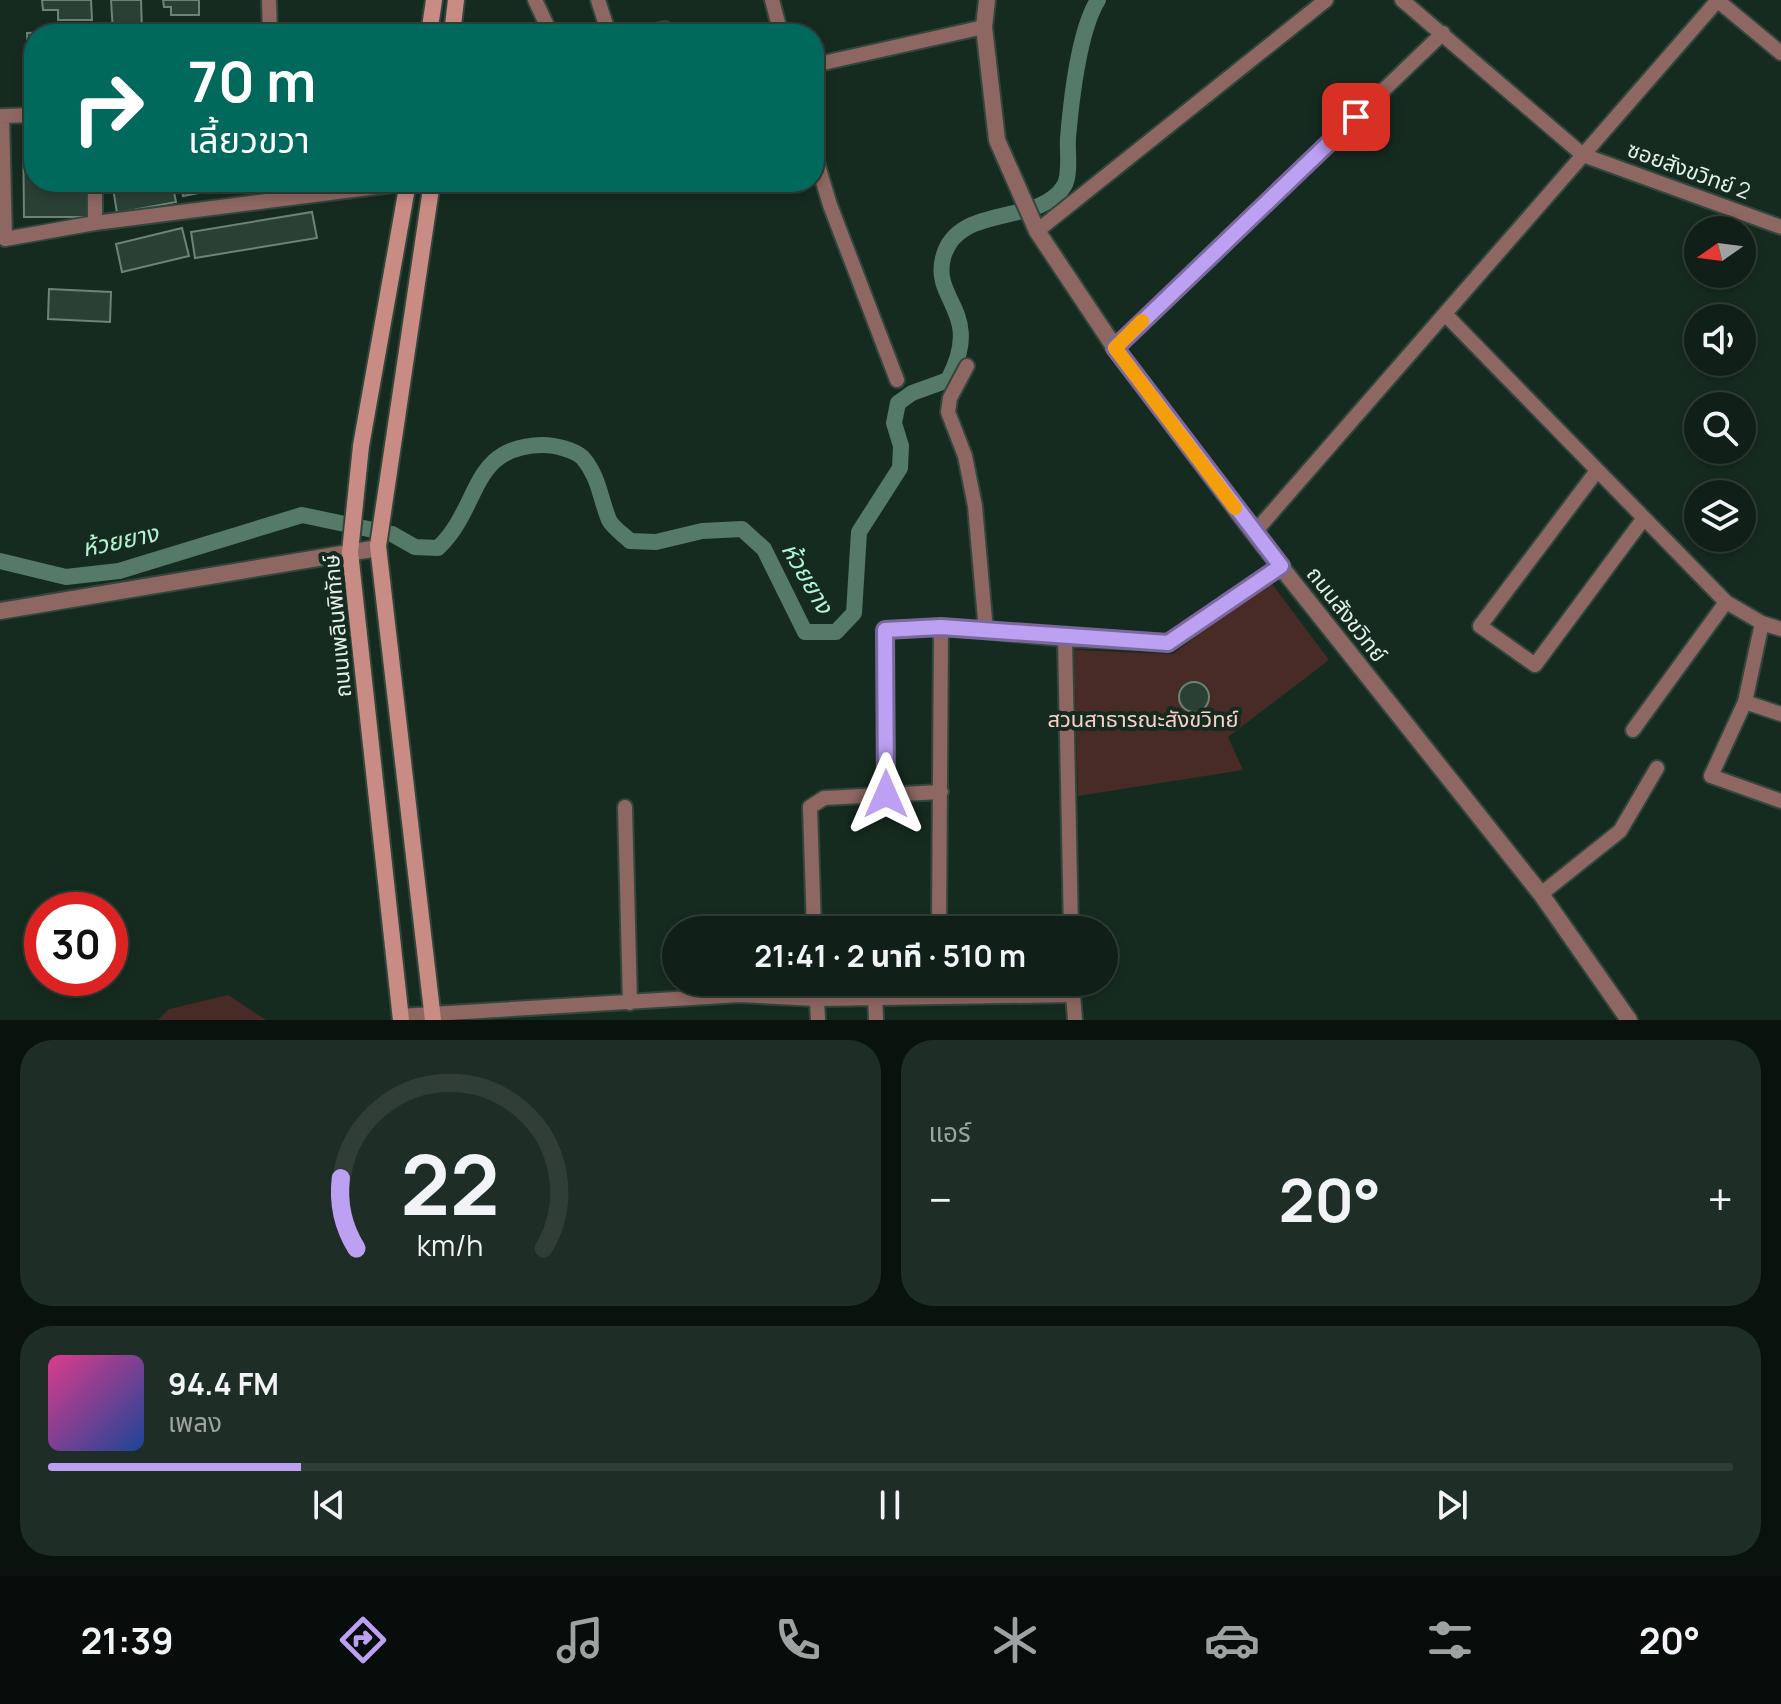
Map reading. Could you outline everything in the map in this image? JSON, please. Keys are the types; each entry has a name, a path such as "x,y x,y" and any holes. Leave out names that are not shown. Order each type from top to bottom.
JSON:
{"main road":[{"path":"430,24 434,0"},
{"path":"453,24 456,0"},
{"name":"ถนนเพลินพิทักษ์","path":"400,1018 350,551 361,446 406,192"},
{"path":"431,192 378,547 432,1017"}],"street":[{"path":"269,0 270,24"},
{"path":"535,0 546,24"},
{"path":"598,0 606,24"},
{"path":"772,0 778,24"},
{"name":"ถนนสังขวิทย์","path":"987,0 984,27 997,140 1037,231 1115,348 1254,533 1541,894 1629,1020"},
{"path":"1037,231 1326,0"},
{"path":"1402,0 1583,155"},
{"path":"1254,533 1718,0 1781,53"},
{"path":"824,63 984,27"},
{"path":"1115,348 1443,33"},
{"path":"24,115 2,116 5,239 271,192"},
{"name":"ซอยสังขวิทย์ 2","path":"1583,155 1781,227"},
{"path":"824,185 897,380"},
{"path":"95,192 95,223"},
{"path":"1445,314 1726,602 1762,623 1781,629"},
{"path":"967,366 950,398 948,412 965,456 975,506 986,631"},
{"path":"1596,472 1480,626 1535,665 1644,518"},
{"path":"0,611 378,547"},
{"path":"886,794 885,630 941,627 1065,639 1168,643 1281,566"},
{"path":"1633,730 1726,602"},
{"path":"1762,623 1745,702 1711,776 1781,801"},
{"path":"939,916 941,627"},
{"path":"1065,639 1071,916"},
{"path":"1745,702 1781,714"},
{"path":"1541,894 1620,831 1657,768"},
{"path":"814,916 810,807 824,798 941,792"},
{"path":"625,807 630,1003"},
{"path":"400,1018 540,1014 630,1003 740,995 817,999 875,996 876,1020"},
{"path":"817,996 818,1020"},
{"path":"1073,996 1075,1020"}],"green space":[{"name":"สวนสาธารณะสังขวิทย์","path":"1270,581 1329,660 1228,737 1243,770 1078,796 1074,650 1173,654"},
{"path":"228,995 266,1020 158,1020 169,1009"}],"building":[{"path":"42,0 91,0 92,20 58,20 58,10 43,10"},
{"path":"111,0 141,0 142,24 112,24"},
{"path":"163,0 199,0 199,15 171,15 171,7 164,7"},
{"path":"23,123 24,192 89,192 90,217 24,217"},
{"path":"114,192 174,192 176,202 117,213"},
{"path":"182,192 204,192 183,196"},
{"path":"312,212 317,238 195,258 191,232"},
{"path":"182,228 189,256 122,272 116,244"},
{"path":"49,289 111,292 110,322 48,319"},
{"path":"1194,682 1205,686 1209,697 1205,708 1194,712 1183,708 1179,697 1183,686"}],"waterway":[{"name":"ห้วยยาง","path":"0,561 66,577 119,571 302,515 392,534 415,547 438,548 452,532 489,467 519,448 548,445 570,450 583,458 596,480 609,520 630,541 656,542 702,531 742,529 764,549 805,632 836,632 854,613 859,532 900,468 901,446 894,423 898,403 912,393 948,380 958,357 961,338 959,323 944,286 943,258 951,241 964,229 981,221 1037,207 1052,199 1064,186 1077,67 1091,13 1098,0"}],"slow traffic":[{"path":"1142,321 1115,348 1235,508"}],"route":[{"path":"886,794 885,630 941,627 1065,639 1168,643 1281,566 1115,348 1356,117"}]}
